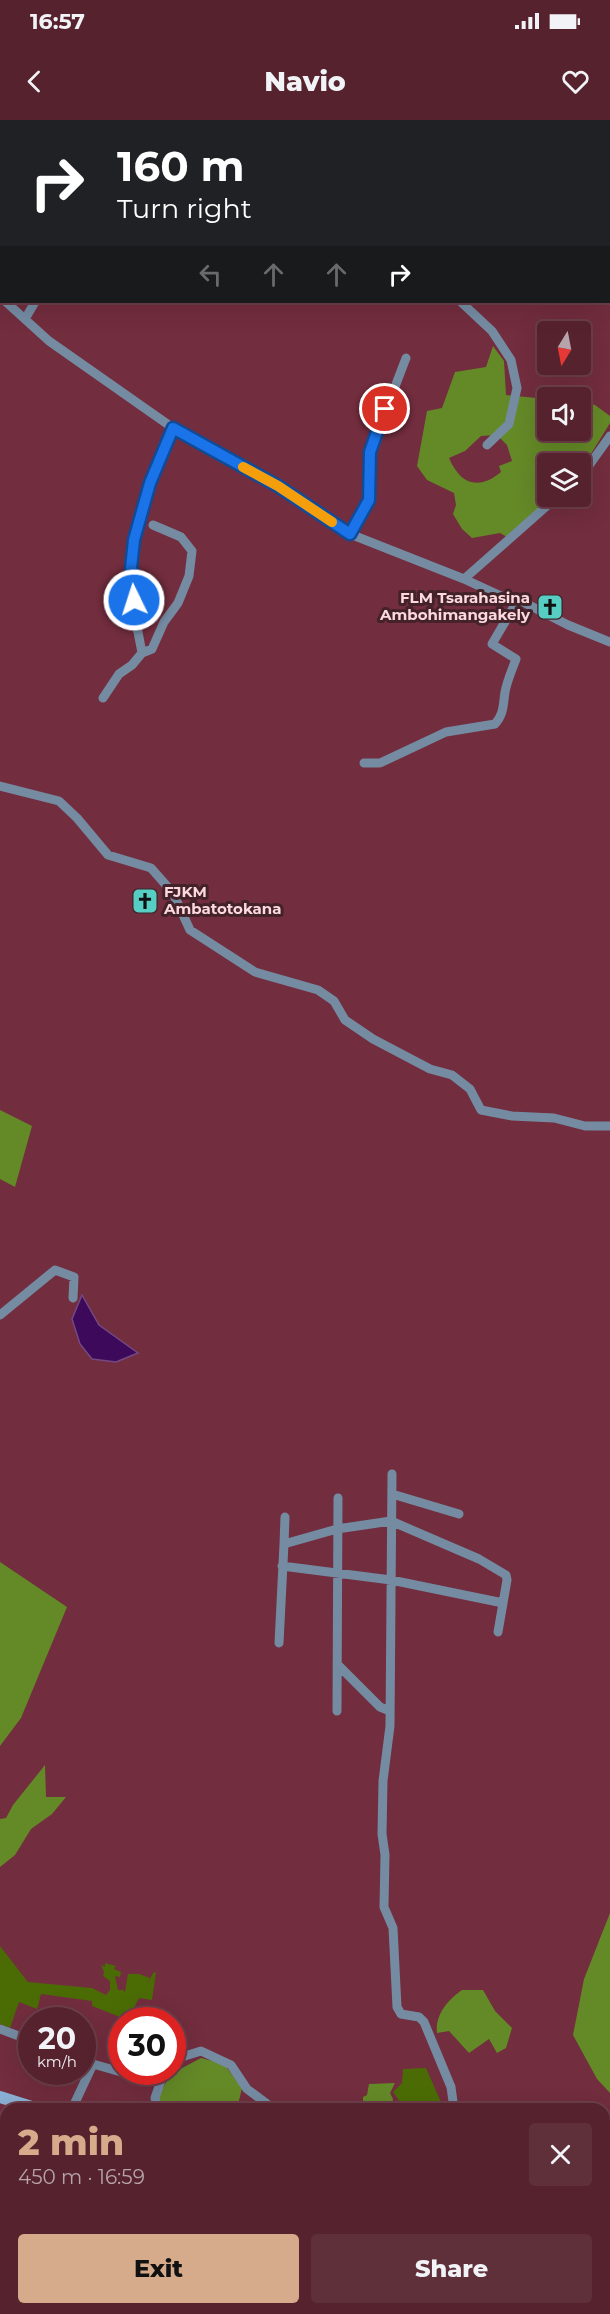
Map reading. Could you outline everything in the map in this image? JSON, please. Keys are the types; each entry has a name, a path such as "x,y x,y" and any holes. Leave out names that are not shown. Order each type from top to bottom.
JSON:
{"street":[{"path":"7,303 49,341 173,428 278,486 350,534 464,579 516,603 523,602 568,625 610,642"},
{"path":"25,319 34,303"},
{"path":"462,303 492,331 511,360 517,388 509,424 487,445"},
{"path":"350,534 369,500 370,452 405,358"},
{"path":"142,653 138,632 130,612 138,588 131,568 134,540 150,483 173,428"},
{"path":"591,463 610,436"},
{"path":"464,579 546,507"},
{"path":"103,698 119,674 132,665 142,653 152,649 164,622 178,603 189,576 192,551 181,537 153,525"},
{"path":"364,763 380,763 446,732 495,724 504,711 505,692 516,659 492,644 516,603"},
{"path":"0,786 58,801 77,818 108,855 151,868 173,893 190,930 255,972 318,990 334,1001 345,1020 373,1039 430,1070 452,1075 470,1089 481,1110 512,1116 554,1118 585,1126 610,1126"},
{"path":"0,1314 55,1270 74,1277 73,1298"},
{"path":"392,1474 390,1712 383,1782 384,1907 393,1928 397,2007 401,2013 419,2018 424,2022 451,2087 453,2103"},
{"path":"392,1494 459,1514"},
{"path":"337,1711 338,1498"},
{"path":"279,1643 285,1517"},
{"path":"284,1544 337,1529 391,1521 479,1559 506,1575 498,1632"},
{"path":"282,1566 391,1580 503,1603"},
{"path":"337,1664 380,1707 390,1712"},
{"path":"0,2029 18,2036"},
{"path":"186,2056 201,2051 231,2065 258,2103"},
{"path":"75,2103 83,2085"},
{"path":"157,2103 159,2085"},
{"path":"247,2089 266,2103"},
{"path":"0,2097 19,2103"}],"green space":[{"path":"493,346 504,361 506,395 537,398 537,441 591,441 591,404 610,416 610,423 591,454 537,453 537,507 542,507 507,537 500,533 472,538 462,529 453,514 456,505 454,493 427,480 417,466 427,411 442,408 455,372 486,367","holes":["497,435 507,445 512,461 499,466 501,472 493,478 477,483 464,479 453,467 449,458 465,451 481,436"]},
{"path":"0,1110 32,1126 15,1187 0,1179"},
{"path":"0,1562 67,1607 21,1718 0,1746"},
{"path":"45,1765 46,1797 66,1797 52,1814 31,1829 15,1855 0,1867 0,1819 6,1818 13,1805"},
{"path":"610,1913 610,2093 597,2079 573,2035 584,1979"},
{"path":"0,1946 28,1982 92,1988 106,1995 110,1990 110,1981 103,1976 101,1965 105,1967 105,1963 116,1966 114,1969 121,1972 120,1977 115,1976 118,1990 125,1992 128,1974 139,1974 150,1978 146,1987 153,1973 156,1972 152,2000 139,1998 134,2007 108,2007 108,2012 92,2006 92,2001 41,1994 38,2007 19,2002 10,2028 0,2024"},
{"path":"462,1990 483,1990 495,2011 512,2028 506,2048 497,2053 489,2039 469,2053 449,2031 437,2033 438,2020 443,2008"},
{"path":"201,2058 224,2064 242,2088 238,2103 161,2103 159,2095 165,2085 186,2085 186,2066"},
{"path":"426,2068 441,2103 398,2103 400,2102 393,2092 402,2083 403,2069"},
{"path":"395,2083 390,2093 392,2103 363,2103 363,2097 367,2095 369,2084"}],"shaded area":[{"path":"82,1295 99,1325 138,1353 116,1362 92,1359 80,1344 72,1319"}],"slow traffic":[{"path":"243,467 278,486 332,522"}],"place":[{"name":"FLM Tsarahasina Ambohimangakely","path":"550,607"},
{"name":"FJKM Ambatotokana","path":"145,901"}],"route":[{"path":"134,600 138,588 131,568 134,540 150,483 173,428 278,486 350,534 369,500 370,452 385,409"}]}
